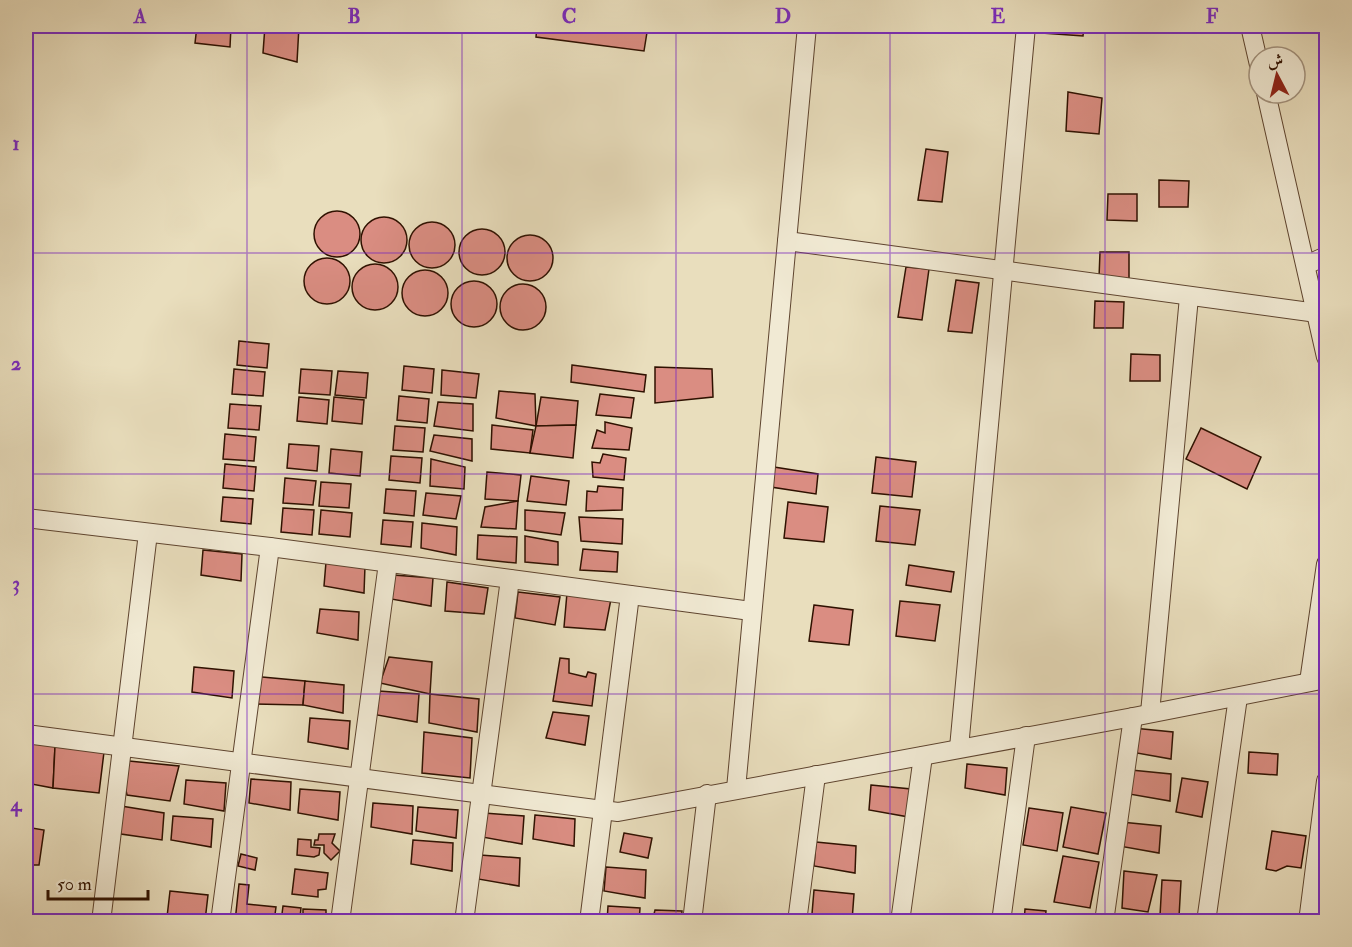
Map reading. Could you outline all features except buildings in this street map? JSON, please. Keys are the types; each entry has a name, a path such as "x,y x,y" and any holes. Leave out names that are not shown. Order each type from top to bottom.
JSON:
{"street":[{"path":"736,789 807,26"},
{"path":"958,748 1026,26"},
{"path":"1251,26 1255,45"},
{"path":"1269,105 1326,357"},
{"path":"787,241 1317,313"},
{"path":"1306,265 1326,256"},
{"path":"1104,921 1141,715 1189,297"},
{"path":"26,521 270,547 751,611"},
{"path":"101,921 148,533"},
{"path":"220,921 270,547"},
{"path":"340,921 388,563"},
{"path":"26,734 602,810 632,811 736,789 1318,681 1326,564"},
{"path":"464,921 510,579"},
{"path":"589,921 630,595"},
{"path":"1206,921 1238,697"},
{"path":"1001,921 1026,736"},
{"path":"900,921 923,756"},
{"path":"797,921 816,775"},
{"path":"1308,921 1324,816 1326,781"},
{"path":"692,921 707,795"}]}
